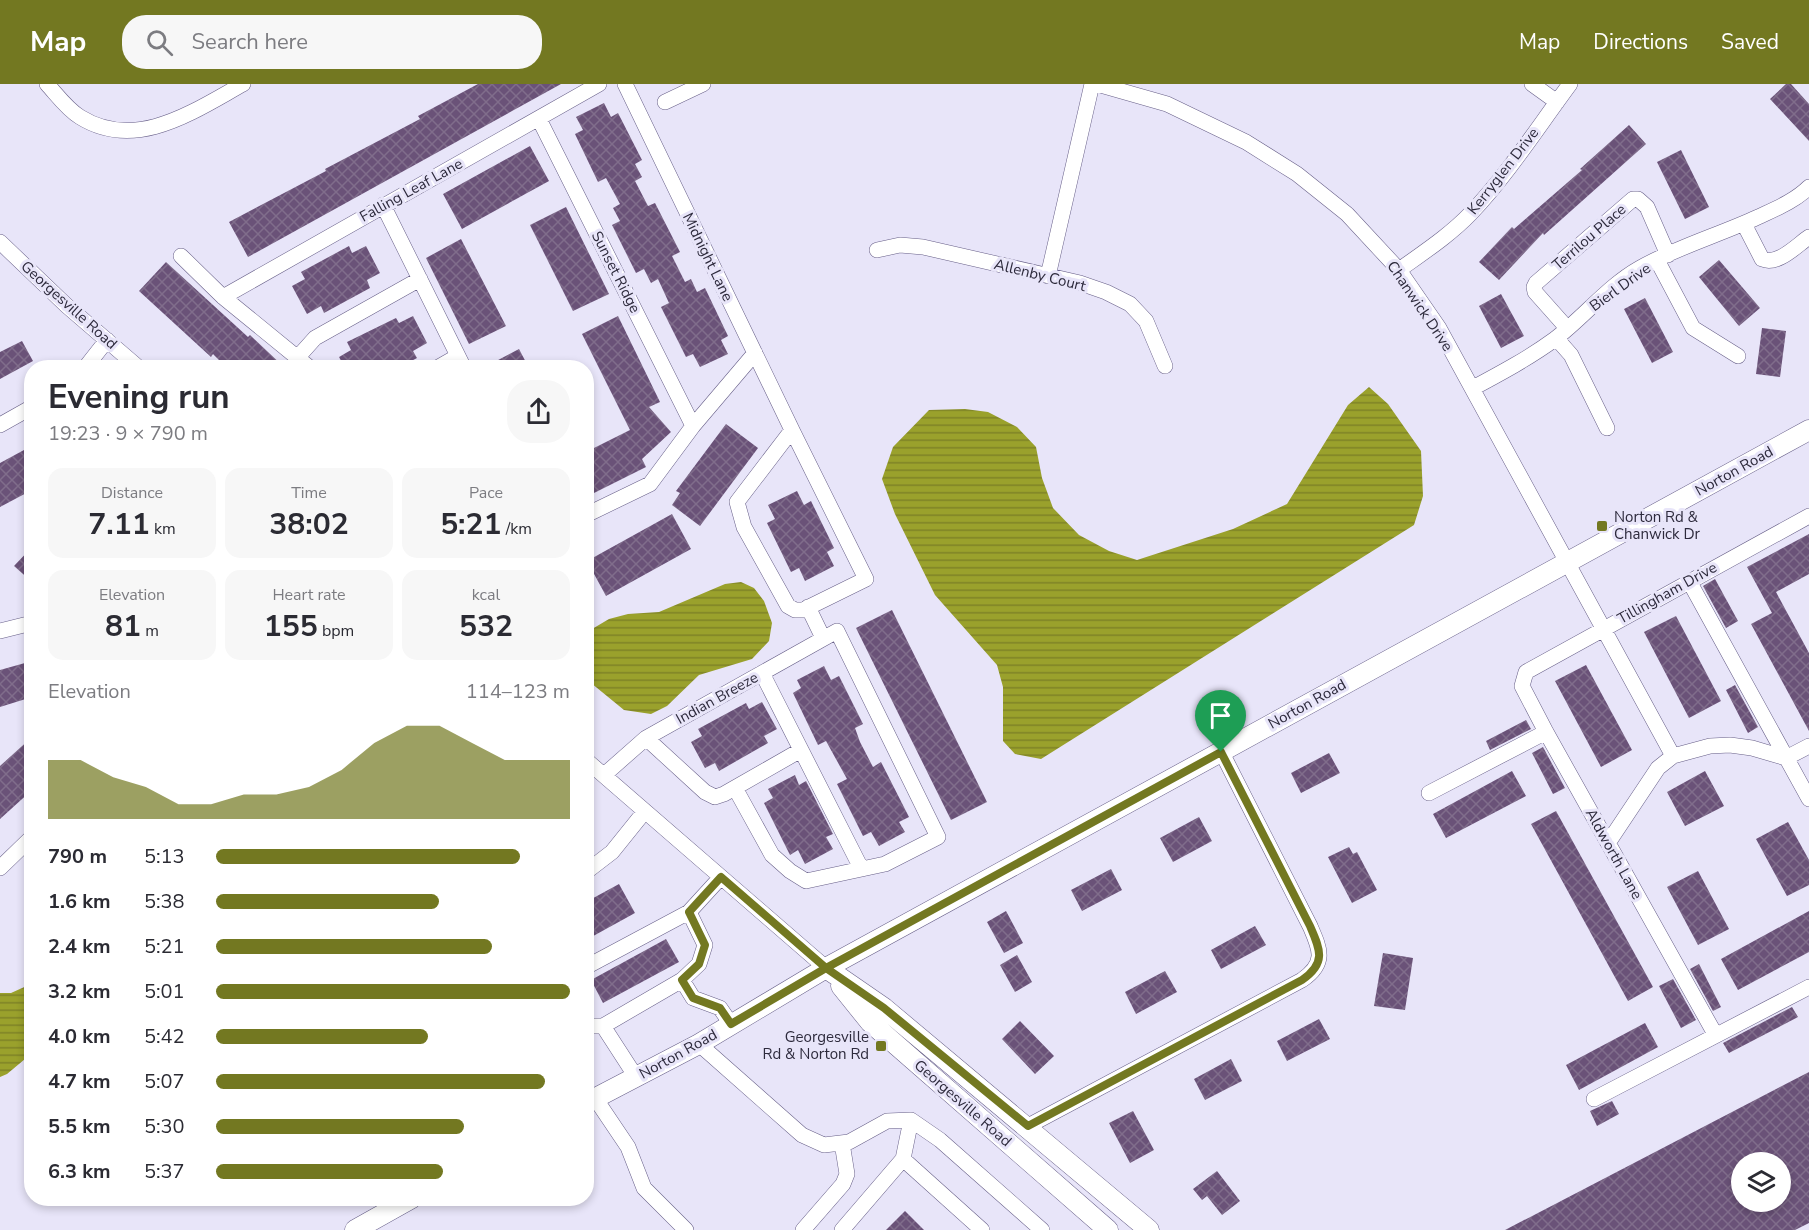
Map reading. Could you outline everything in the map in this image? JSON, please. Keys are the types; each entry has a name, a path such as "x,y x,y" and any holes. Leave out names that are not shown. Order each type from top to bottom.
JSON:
{"main road":[{"name":"Norton Road","path":"594,1098 699,1044 826,968 1809,430"},
{"name":"Georgesville Road","path":"826,968 884,1008 1028,1126 1149,1230"},
{"name":"Georgesville Road","path":"826,968 870,1022 1108,1230"},
{"path":"355,1230 398,1206"}],"street":[{"path":"47,84 80,117 103,126 129,132 152,128 180,119 243,84"},
{"name":"Falling Leaf Lane","path":"223,297 599,84"},
{"name":"Midnight Lane","path":"625,84 866,579 808,607"},
{"path":"665,102 703,84"},
{"path":"1048,276 1095,84"},
{"name":"Chanwick Drive","path":"1095,84 1167,104 1254,147 1297,174 1347,214 1399,270 1439,328 1473,388 1673,756"},
{"path":"1532,84 1557,102"},
{"name":"Kerryglen Drive","path":"1399,270 1449,234 1470,214 1570,84"},
{"name":"Sunset Ridge","path":"539,119 693,426"},
{"name":"Bierl Drive","path":"1473,388 1517,364 1562,333 1639,269 1662,257 1744,224 1808,191"},
{"name":"Terrilou Place","path":"1562,333 1535,292 1536,283 1633,200 1638,199 1647,207 1662,257"},
{"path":"383,205 460,360"},
{"path":"1744,224 1762,259 1768,262 1776,260 1809,237"},
{"name":"Georgesville Road","path":"0,242 67,306 130,360"},
{"name":"Allenby Court","path":"877,250 900,245 923,247 1080,283 1106,292 1130,304 1146,321 1165,366"},
{"path":"181,256 223,297 301,360"},
{"path":"1662,257 1693,328 1738,356"},
{"path":"298,357 315,338 420,279"},
{"path":"1562,333 1607,428"},
{"path":"91,360 107,340"},
{"path":"594,511 650,483 693,426 755,353"},
{"path":"0,425 24,412"},
{"path":"735,788 772,855 806,881 885,864 938,837 830,634 808,607 795,610 788,606 744,527 737,502 792,430"},
{"name":"Tillingham Drive","path":"1526,672 1602,628 1809,516"},
{"path":"1689,581 1809,799"},
{"path":"0,631 24,625"},
{"name":"Indian Breeze","path":"604,775 646,738 830,634"},
{"name":"Aldworth Lane","path":"1526,672 1522,686 1546,732 1715,1034"},
{"path":"762,673 861,868"},
{"path":"1429,794 1546,732"},
{"path":"646,738 705,792 715,797 801,750"},
{"path":"1608,843 1658,768 1673,756 1710,746 1730,745 1752,748 1786,758 1809,746"},
{"path":"1028,1126 1302,980 1313,973 1319,962 1320,952 1310,926 1221,752"},
{"name":"Georgesville Road","path":"594,767 826,968"},
{"path":"594,868 612,852 645,811"},
{"path":"0,868 24,845"},
{"path":"594,964 689,912 721,877"},
{"path":"594,1026 603,1026 682,980 699,964 705,945 689,912"},
{"path":"682,980 693,998 720,1008 731,1024"},
{"path":"1594,1099 1809,987"},
{"path":"603,1026 636,1077"},
{"path":"699,1044 802,1135 825,1145 849,1142 887,1121 911,1120 940,1140 1042,1230"},
{"path":"594,1104 628,1147 644,1188 686,1230"},
{"path":"842,1230 903,1159 911,1120"},
{"path":"802,1230 843,1184 847,1174 842,1143"},
{"path":"903,1159 982,1230"}],"shaded area":[{"path":"1369,387 1388,404 1421,451 1423,496 1414,525 1041,759 1015,754 1003,741 1003,687 997,665 935,595 895,514 882,479 893,447 929,410 965,409 988,412 1017,427 1036,447 1042,478 1053,508 1079,535 1109,551 1137,560 1233,529 1287,504 1348,405"},
{"path":"741,582 754,588 764,601 772,623 769,641 752,659 699,675 667,706 651,714 624,710 594,685 594,628 609,619 628,614 659,612 725,584"},
{"path":"24,987 24,1060 0,1077 0,993 11,993"}],"building":[{"path":"478,84 561,84 248,257 229,222 420,119 418,116"},
{"path":"1786,84 1791,84 1809,104 1809,141 1770,99"},
{"path":"604,103 611,117 618,113 642,160 635,164 642,177 635,181 648,206 655,203 680,252 672,256 685,282 691,279 697,292 705,288 728,336 721,340 728,354 700,367 693,354 686,357 661,307 669,303 658,279 651,283 644,269 636,273 612,225 620,221 613,208 620,204 606,178 598,182 575,134 583,130 576,117"},
{"path":"1629,125 1646,144 1544,235 1543,233 1499,280 1479,262 1512,227 1514,229 1582,170 1580,169"},
{"path":"530,146 549,181 462,229 443,194"},
{"path":"1681,150 1709,207 1685,219 1657,162"},
{"path":"566,207 609,294 573,311 530,225"},
{"path":"461,239 506,326 469,344 426,258"},
{"path":"349,246 352,253 366,246 380,273 367,280 370,288 324,313 321,306 307,314 292,286 305,279 301,272"},
{"path":"1719,260 1760,308 1739,326 1699,277"},
{"path":"166,262 277,360 219,360 213,354 211,357 139,291"},
{"path":"1501,294 1524,336 1501,348 1479,306"},
{"path":"1645,298 1673,352 1652,363 1624,309"},
{"path":"413,316 427,343 413,351 417,358 413,360 341,360 339,357 351,350 347,342 396,318 399,323"},
{"path":"618,316 660,402 649,407 671,432 642,459 646,467 594,493 594,448 630,430 582,334"},
{"path":"1762,328 1786,331 1780,377 1756,374"},
{"path":"22,341 32,360 24,360 24,366 0,379 0,352"},
{"path":"519,349 525,360 498,360"},
{"path":"726,424 758,448 700,526 672,505 680,493 676,491"},
{"path":"24,450 24,494 0,507 0,463"},
{"path":"797,491 804,505 811,501 834,548 827,552 834,566 805,581 799,568 791,572 767,523 775,519 768,505"},
{"path":"672,514 691,549 606,596 594,574 594,557"},
{"path":"1809,534 1809,574 1776,592 1809,653 1809,731 1751,624 1772,613 1747,567"},
{"path":"24,555 24,575 14,566"},
{"path":"1715,579 1738,621 1726,628 1703,586"},
{"path":"892,610 987,802 951,820 856,628"},
{"path":"1676,616 1721,701 1689,718 1644,632"},
{"path":"24,663 24,700 0,707 0,670"},
{"path":"1586,665 1632,750 1601,767 1555,681"},
{"path":"824,666 831,680 839,676 863,724 855,728 860,742 873,767 881,762 909,817 899,822 905,832 879,846 871,832 863,836 837,784 847,779 826,741 818,745 793,693 801,688 797,680"},
{"path":"1735,685 1758,727 1748,733 1726,690"},
{"path":"762,702 777,729 764,736 768,743 719,771 715,763 705,768 691,742 702,736 698,729 746,703 749,709"},
{"path":"1526,720 1531,729 1490,750 1486,741"},
{"path":"24,744 24,797 0,819 0,766"},
{"path":"1543,747 1565,788 1553,794 1532,753"},
{"path":"1329,753 1340,773 1301,793 1291,773"},
{"path":"1512,771 1526,796 1446,838 1433,814"},
{"path":"1705,771 1724,806 1685,826 1667,792"},
{"path":"795,775 799,785 806,781 833,834 826,837 833,849 805,864 798,850 790,855 764,803 773,798 768,789"},
{"path":"1556,811 1653,987 1628,1001 1531,824"},
{"path":"1199,817 1212,841 1173,862 1160,838"},
{"path":"1788,822 1809,860 1809,885 1787,896 1756,839"},
{"path":"1349,847 1353,854 1357,852 1377,890 1352,903 1328,857"},
{"path":"1111,869 1122,890 1082,911 1071,890"},
{"path":"1698,871 1729,929 1698,945 1667,887"},
{"path":"619,884 635,913 594,936 594,898"},
{"path":"1006,911 1023,943 1004,953 987,922"},
{"path":"1809,911 1809,952 1738,990 1721,959"},
{"path":"1255,926 1266,945 1221,969 1211,950"},
{"path":"666,939 679,962 603,1003 594,986 594,978"},
{"path":"1383,953 1413,958 1405,1010 1374,1006"},
{"path":"1017,955 1032,982 1015,992 1000,965"},
{"path":"1699,964 1721,1007 1713,1011 1690,969"},
{"path":"1165,971 1177,992 1136,1014 1125,992"},
{"path":"1673,979 1696,1020 1681,1028 1659,986"},
{"path":"1792,1007 1798,1017 1729,1053 1723,1043"},
{"path":"1319,1019 1330,1039 1287,1061 1277,1041"},
{"path":"1020,1021 1054,1056 1035,1074 1002,1039"},
{"path":"1645,1023 1658,1047 1579,1090 1566,1065"},
{"path":"1231,1059 1242,1081 1205,1100 1194,1079"},
{"path":"1809,1072 1809,1223 1795,1230 1505,1230"},
{"path":"1612,1101 1619,1114 1597,1126 1590,1111"},
{"path":"1133,1111 1154,1150 1130,1163 1109,1123"},
{"path":"1217,1171 1240,1201 1222,1215 1207,1196 1202,1200 1193,1189"},
{"path":"905,1211 924,1230 886,1230"}],"place":[{"name":"Norton Rd & Chanwick Dr","path":"1602,526"},
{"name":"Georgesville Rd & Norton Rd","path":"881,1046"}],"route":[{"path":"1221,752 826,968 731,1024 720,1008 693,998 682,980 699,964 705,945 689,912 721,877 826,968 884,1008 1028,1126 1302,980 1313,973 1319,962 1320,952 1310,926 1221,752"}]}
